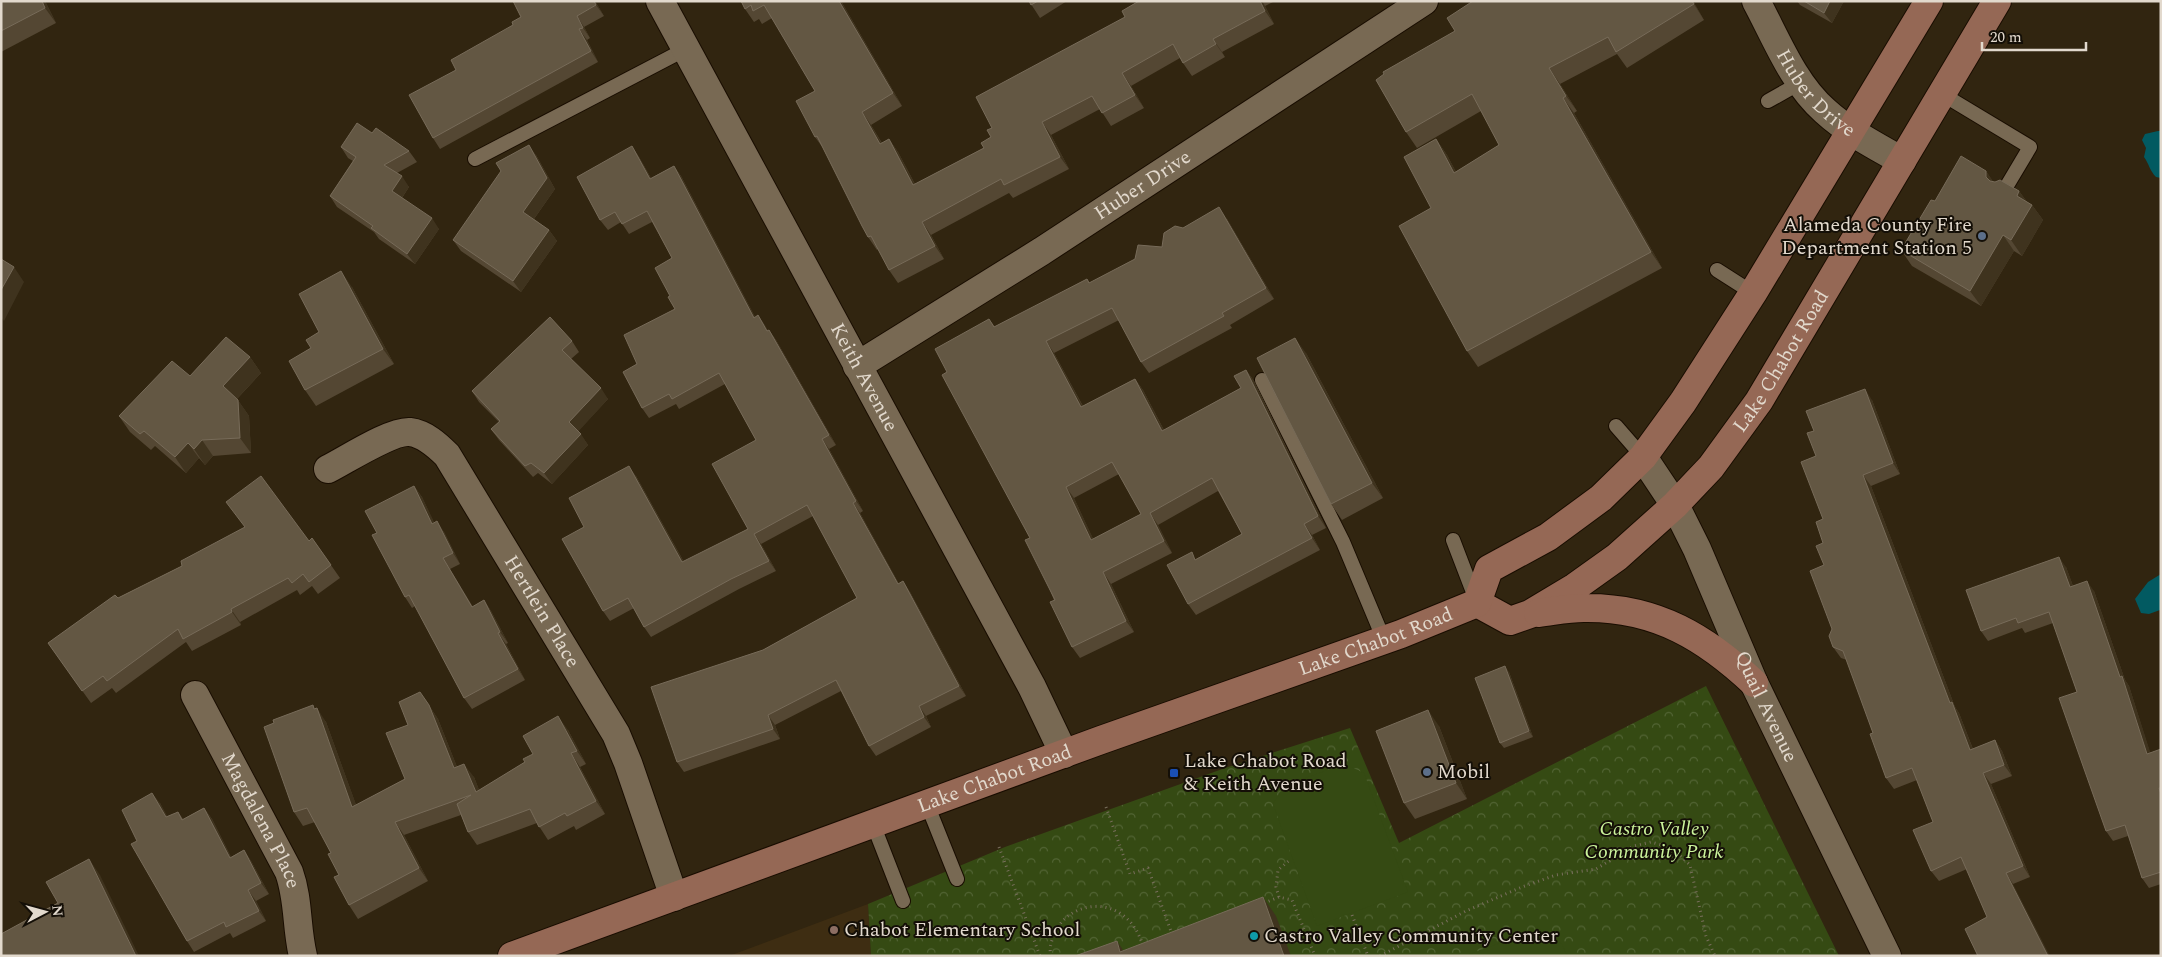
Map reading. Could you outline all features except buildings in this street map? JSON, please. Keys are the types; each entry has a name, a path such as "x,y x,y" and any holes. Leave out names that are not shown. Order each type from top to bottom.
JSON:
{"main road":[{"name":"Lake Chabot Road","path":"512,956 1064,754 1384,640 1477,603 1489,570 1548,537 1601,498 1643,457 1683,402 1753,293 1852,132 1929,1"},
{"name":"Lake Chabot Road","path":"1477,603 1510,621 1530,614 1575,587 1617,557 1675,505 1711,467 1759,401 1997,1"},
{"path":"1530,614 1587,608 1643,615 1670,624 1697,637 1728,658 1754,683"}],"street":[{"name":"Keith Avenue","path":"660,1 1032,687 1064,754"},
{"name":"Huber Drive","path":"857,366 1042,251 1424,1"},
{"name":"Huber Drive","path":"1756,1 1800,83 1824,111 1852,132 1902,161"},
{"name":"Hertlein Place","path":"328,469 394,434 410,432 438,445 447,455 616,734 628,762 674,897"},
{"name":"Quail Avenue","path":"1643,457 1675,505 1697,549 1754,683 1887,956"},
{"name":"Magdalena Place","path":"195,695 289,872 296,890 300,941 304,956"}],"lane":[{"path":"474,159 686,49"},
{"path":"1768,100 1800,83"},
{"path":"1942,94 2030,147 2005,189"},
{"path":"1717,270 1753,293"},
{"path":"1262,380 1343,542 1384,640"},
{"path":"1616,426 1643,457"},
{"path":"1454,540 1477,603"},
{"path":"927,804 957,879"},
{"path":"873,824 903,901"}],"path":[{"path":"1106,807 1130,874 1148,868 1173,937 1166,940"},
{"path":"1380,956 1466,911 1522,887 1556,875 1596,869 1634,846 1651,842 1672,848 1690,865 1706,936 1715,956"},
{"path":"999,847 1040,956"},
{"path":"1279,897 1276,887 1278,870 1291,859"},
{"path":"1262,904 1279,897 1292,900 1315,956"},
{"path":"1051,956 1051,942 1060,924 1068,915 1086,907 1109,907 1120,913 1135,928 1144,948 1151,946"},
{"path":"1352,915 1368,956"}],"shaded area":[{"name":"Chabot Elementary School","path":"868,904 871,956 729,956"}],"green space":[{"name":"Castro Valley Community Park","path":"1706,686 1839,956 871,956 868,904 1005,847 1228,767 1350,728 1399,843"},
{"path":"1344,764 1364,773 1408,892 1317,926 1273,804 1284,786"},
{"path":"1539,929 1562,944 1567,956 1464,956"}],"water":[{"path":"2161,131 2161,178 2154,175 2144,157 2146,148 2142,140 2145,134"},
{"path":"2161,574 2160,610 2149,614 2141,613 2135,599 2148,582"}],"place":[{"name":"Alameda County Fire Department Station 5","path":"1982,236"},
{"name":"Mobil","path":"1427,772"},
{"name":"Lake Chabot Road & Keith Avenue","path":"1174,773"},
{"name":"Chabot Elementary School","path":"834,930"},
{"name":"Castro Valley Community Center","path":"1254,936"}]}
